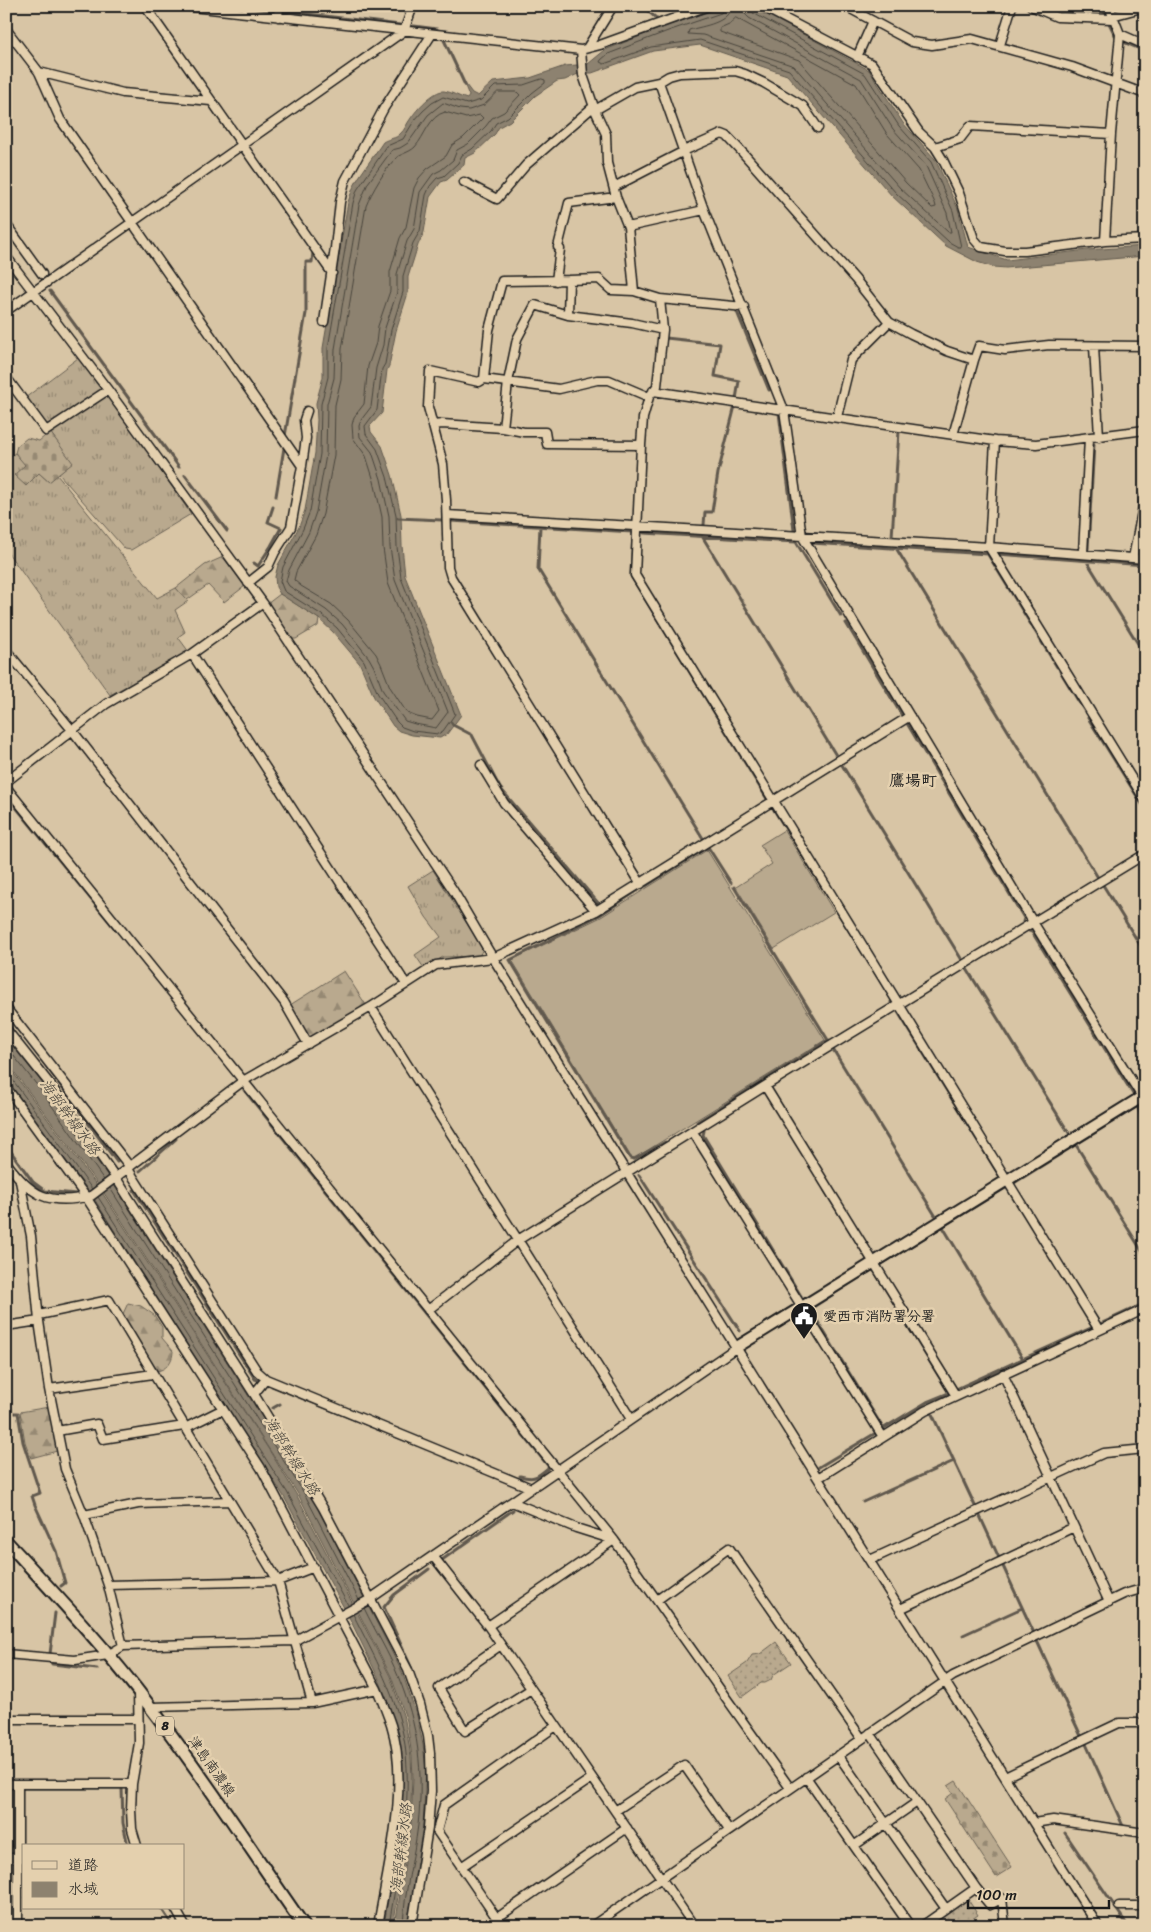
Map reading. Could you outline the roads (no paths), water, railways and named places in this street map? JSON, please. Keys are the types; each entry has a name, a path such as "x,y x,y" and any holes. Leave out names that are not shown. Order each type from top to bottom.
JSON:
{"main road":[{"name":"津島南濃線","path":"6,1541 108,1655 151,1707 213,1793 304,1926"}],"street":[{"path":"145,6 332,273"},
{"path":"183,6 584,49 708,6"},
{"path":"278,17 279,6"},
{"path":"6,310 404,31 413,6"},
{"path":"613,6 584,49 582,60 583,75 606,134 607,162 616,197 628,226 634,291"},
{"path":"761,6 872,64 919,132 935,146 959,193 974,239 981,247 1006,251 1025,251 1145,238"},
{"path":"845,6 912,42 932,45 972,38 1072,67 1145,94"},
{"path":"1000,45 1012,6"},
{"path":"1031,6 1057,17 1113,18 1145,7"},
{"path":"1104,241 1120,34 1109,6"},
{"path":"857,57 873,21"},
{"path":"6,29 39,72 60,119 302,466"},
{"path":"324,322 340,202 345,181 384,108 432,34"},
{"path":"1120,34 1145,45"},
{"path":"464,182 498,198 526,164 595,108 635,87 659,82 669,76 680,73 723,71 745,74 803,106 818,128"},
{"path":"39,72 123,94 211,101"},
{"path":"659,82 704,210 784,410 802,536 1033,922 1143,1096 1145,1108"},
{"path":"935,146 960,139 970,126 1111,134"},
{"path":"614,187 722,134 727,136 849,272 889,322 911,334 974,360"},
{"path":"556,281 560,249 558,247 569,203 616,197"},
{"path":"628,226 704,210"},
{"path":"6,224 42,274"},
{"path":"6,256 108,390 263,603 453,890 493,958 1098,1926"},
{"path":"484,379 489,330 502,282 599,279 611,290 634,291 660,299 744,308"},
{"path":"568,315 569,280"},
{"path":"660,299 663,330 658,386 651,394 644,418 635,575 1099,1330"},
{"path":"503,428 508,382 517,339 535,305 568,315 632,323 663,330"},
{"path":"836,417 851,360 889,322"},
{"path":"953,435 978,346 1005,350 1049,345 1145,346"},
{"path":"1094,346 1099,437"},
{"path":"641,884 452,577 448,566 447,514 443,464 428,408 430,371 479,382 484,379 559,389 597,380 609,380 651,394 836,417 996,442 1036,444 1145,430"},
{"path":"6,377 46,430 108,390"},
{"path":"248,583 268,567 291,527 306,438 304,420 307,411"},
{"path":"434,425 442,424 503,428 524,432 545,432 547,444 641,445"},
{"path":"1083,553 1089,438"},
{"path":"996,442 989,547 1145,800"},
{"path":"1133,558 1145,496"},
{"path":"447,514 1083,553 1145,559"},
{"path":"6,782 106,704 192,654 263,603"},
{"path":"6,650 72,730 284,1002 308,1044"},
{"path":"192,654 406,984"},
{"path":"6,1162 20,1181 35,1193 50,1199 88,1197 244,1081 371,1007 436,965 493,958 596,911 910,716"},
{"path":"481,765 504,803 596,911"},
{"path":"6,787 614,1540 790,1788"},
{"path":"428,1310 518,1240 765,1086 1145,854"},
{"path":"371,1007 631,1419"},
{"path":"6,1008 129,1168 258,1371 266,1379 531,1488"},
{"path":"6,1030 49,1083 254,1394 323,1508 369,1600 408,1670 420,1704 428,1736 431,1791 428,1828 412,1926"},
{"path":"765,1086 956,1396"},
{"path":"6,1087 88,1197 261,1468 314,1567 343,1615 377,1689 392,1726 398,1765 396,1816 378,1926"},
{"path":"6,1654 75,1660 108,1655 124,1646 294,1642 369,1600 737,1347 1143,1096"},
{"path":"693,1132 882,1437"},
{"path":"20,1181 32,1236 39,1318 49,1390 65,1469 84,1514 108,1585 124,1646"},
{"path":"6,1326 109,1300 278,1581 312,1704"},
{"path":"818,1478 925,1411 1145,1309"},
{"path":"49,1390 153,1374"},
{"path":"1002,1374 1109,1602"},
{"path":"254,1394 266,1379"},
{"path":"57,1431 97,1424 103,1439 185,1427 223,1409"},
{"path":"870,1560 1104,1452 1145,1449"},
{"path":"84,1514 138,1504 230,1501"},
{"path":"512,1502 576,1528 614,1540"},
{"path":"900,1609 1074,1527"},
{"path":"488,1626 614,1540"},
{"path":"657,1600 729,1548 862,1738"},
{"path":"433,1556 488,1626 694,1926"},
{"path":"108,1585 278,1581 314,1567"},
{"path":"592,1926 953,1676 1124,1594 1145,1588"},
{"path":"501,1645 439,1688 465,1731 530,1689"},
{"path":"151,1707 312,1704 377,1689"},
{"path":"136,1844 132,1829 132,1784 139,1743 138,1692"},
{"path":"6,1718 138,1719"},
{"path":"1005,1777 1119,1723 1145,1723"},
{"path":"437,1831 444,1805 556,1726"},
{"path":"870,1733 976,1888 990,1905 1002,1898 1005,1926"},
{"path":"838,1755 946,1909"},
{"path":"615,1811 684,1765 729,1830"},
{"path":"806,1777 910,1926"},
{"path":"461,1867 592,1778"},
{"path":"6,1784 132,1784"},
{"path":"18,1784 21,1858 18,1926"},
{"path":"855,1845 918,1802"},
{"path":"1034,1823 1053,1820 1145,1833"},
{"path":"428,1828 437,1831 502,1926"},
{"path":"497,1918 627,1828"},
{"path":"6,1858 21,1858"},
{"path":"922,1926 976,1888"},
{"path":"1119,1906 1145,1906"},
{"path":"176,1910 185,1926"}],"water":[{"path":"726,6 751,6 869,70 903,123 935,159 958,209 968,247 1007,260 1087,250 1145,246 1145,256 1006,268 993,267 977,262 946,246 892,196 787,75 700,45 653,51 592,73 580,73 565,80 557,81 535,96 510,121 499,127 495,134 475,153 465,158 464,165 447,180 441,182 430,197 424,232 408,277 408,293 396,331 387,370 382,413 370,426 371,432 382,446 392,475 401,515 405,576 461,715 447,734 440,738 412,735 399,731 393,726 374,697 360,664 333,632 319,619 280,594 276,587 275,577 278,565 299,527 305,510 315,453 316,403 323,377 323,348 348,202 353,188 383,142 398,136 417,110 435,94 444,91 467,99 469,96 463,81 472,93 478,96 493,82 530,78 565,66 588,64 605,50 666,26"},
{"path":"6,1038 44,1085 112,1182 309,1491 402,1672 417,1716 426,1769 423,1826 407,1926 395,1926 411,1825 412,1757 407,1721 391,1676 298,1494 102,1190 6,1061"},
{"name":"海部幹線水路","path":"6,1063 101,1191 269,1450 296,1494 390,1676 405,1721 411,1757 412,1778 410,1825 393,1926 384,1926 400,1824 401,1763 395,1724 378,1677 349,1617 283,1495 93,1197 6,1080"}],"waterway":[{"path":"236,6 273,10 273,7"},
{"path":"642,6 656,18"},
{"path":"1102,6 1105,13"},
{"path":"283,11 400,25"},
{"path":"1109,23 1117,39"},
{"path":"414,26 437,29"},
{"path":"444,40 465,85"},
{"path":"1126,43 1145,51"},
{"path":"249,148 264,170"},
{"path":"285,436 306,313 306,262 312,262 313,252"},
{"path":"50,291 179,467"},
{"path":"737,312 769,390"},
{"path":"666,338 720,344 715,376 739,381 736,399"},
{"path":"704,525 705,512 712,512 718,473 735,406"},
{"path":"779,413 794,530"},
{"path":"892,537 899,431"},
{"path":"1088,549 1094,444"},
{"path":"276,496 284,448"},
{"path":"185,475 227,531"},
{"path":"254,563 258,566 281,528 268,522 273,507"},
{"path":"398,518 442,520"},
{"path":"451,521 633,532 631,576 767,799"},
{"path":"540,526 538,569 704,840"},
{"path":"644,533 796,542 841,616"},
{"path":"702,536 837,757"},
{"path":"811,543 988,554"},
{"path":"896,548 1097,876"},
{"path":"987,553 1057,667"},
{"path":"997,554 1145,565"},
{"path":"1086,560 1145,655"},
{"path":"846,623 901,714"},
{"path":"1060,671 1085,712"},
{"path":"1088,718 1145,809"},
{"path":"451,722 472,735 500,788 599,904"},
{"path":"908,725 1024,918 1023,922"},
{"path":"842,765 962,960"},
{"path":"6,795 116,930"},
{"path":"774,810 892,1000 891,1002"},
{"path":"646,886 708,847 731,883"},
{"path":"1103,885 1145,953"},
{"path":"697,1122 828,1040 734,887"},
{"path":"640,889 600,915 510,960 630,1158 634,1159 665,1142"},
{"path":"1029,931 1032,932 1133,1094"},
{"path":"967,969 1069,1133"},
{"path":"898,1012 1000,1177"},
{"path":"834,1051 935,1215"},
{"name":"海部幹線水路","path":"36,1052 117,1162"},
{"path":"244,1090 549,1467 536,1477 520,1476"},
{"path":"1014,1183 1138,1106 1145,1132"},
{"path":"704,1131 703,1135 801,1296"},
{"path":"140,1171 176,1139"},
{"path":"6,1145 33,1182 45,1191 76,1194"},
{"path":"1076,1145 1145,1256"},
{"path":"639,1175 740,1331"},
{"path":"880,1265 1007,1187"},
{"path":"134,1190 255,1379 258,1380"},
{"path":"825,1191 867,1259"},
{"path":"943,1227 1023,1359"},
{"path":"883,1428 810,1309 873,1269 949,1393 927,1402 884,1428"},
{"path":"1100,1324 1145,1303"},
{"path":"956,1389 1093,1327"},
{"path":"6,1386 8,1386 12,1413 18,1413 23,1442 40,1493 32,1496 56,1551 65,1583 61,1586"},
{"path":"272,1386 417,1445"},
{"name":"海部幹線水路","path":"273,1408 280,1404"},
{"path":"932,1414 976,1508"},
{"path":"819,1467 874,1434"},
{"path":"863,1502 954,1461"},
{"path":"442,1560 513,1510"},
{"path":"979,1514 1000,1560"},
{"path":"1002,1564 1033,1631"},
{"path":"412,1669 384,1607 394,1595 429,1569"},
{"path":"963,1635 1022,1608"},
{"path":"50,1654 55,1613"},
{"path":"1037,1641 1081,1736"},
{"path":"48,1661 52,1661 52,1664 97,1669"},
{"path":"1086,1744 1123,1826"},
{"path":"6,1788 14,1788"},
{"path":"22,1788 122,1788 123,1823 128,1844"},
{"path":"1065,1833 1128,1926"},
{"path":"162,1910 173,1926"}],"place":[{"name":"愛西市消防署分署","path":"804,1340"}],"district":[{"name":"鷹場町","path":"913,780"}]}
